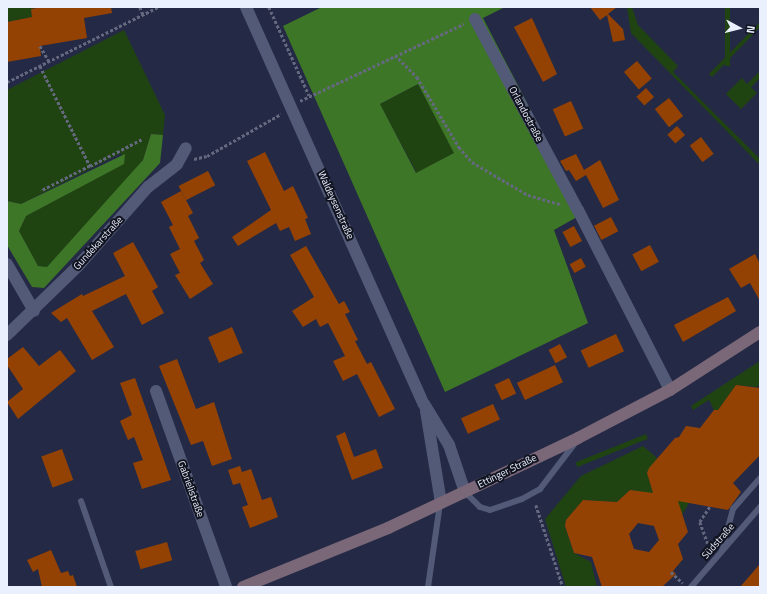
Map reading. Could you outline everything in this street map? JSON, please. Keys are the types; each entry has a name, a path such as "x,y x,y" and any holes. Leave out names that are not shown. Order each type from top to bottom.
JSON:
{"main road":[{"name":"Ettinger Straße","path":"243,587 351,544 578,438 670,390 760,332"}],"street":[{"name":"Waldeysenstraße","path":"246,7 424,404 449,446 465,492"},
{"name":"Orlandostraße","path":"475,19 578,210 670,390"},
{"name":"Gundekarstraße","path":"7,335 34,311 148,187 177,164 186,148"},
{"path":"7,264 34,311"},
{"name":"Gabrielistraße","path":"156,391 226,587"},
{"name":"Waldeysenstraße","path":"424,404 440,503"}],"lane":[{"path":"465,492 480,507 490,510 522,499 540,489 578,438"},
{"path":"721,552 733,509 760,478"},
{"path":"81,501 111,587"},
{"path":"428,587 440,503"},
{"name":"Südstraße","path":"691,587 760,507"}],"path":[{"path":"140,7 143,14"},
{"path":"7,82 158,7"},
{"path":"269,7 309,95"},
{"path":"177,164 207,156 292,107 309,95 475,19"},
{"path":"40,46 49,61"},
{"path":"395,55 417,77 459,147 472,162 528,195 578,210"},
{"path":"40,66 90,166"},
{"path":"40,191 142,139"},
{"path":"536,505 563,587"},
{"path":"710,507 700,522 714,561"},
{"path":"671,572 687,587"}],"green space":[{"path":"7,7 43,7 31,9 32,17 7,22"},
{"path":"322,7 505,7 483,18 584,213 554,230 588,323 445,392 283,26","holes":["418,84 454,153 416,173 380,104"]},
{"path":"627,7 632,7 638,25 678,66 673,72 760,159 760,165 631,33"},
{"path":"725,7 730,7 730,66 725,66"},
{"path":"760,22 760,27 712,77 709,74"},
{"path":"124,30 165,115 163,135 151,134 143,160 126,180 47,267 38,266 19,231 26,216 123,164 121,153 21,204 7,201 7,90"},
{"path":"760,71 760,78 751,87 757,93 741,109 726,94 742,78 747,84"},
{"path":"418,84 455,153 417,173 380,104"},
{"path":"151,134 163,135 160,163 44,288 32,287 7,245 7,201 21,204 125,154 124,164 26,216 19,231 38,266 47,267 143,160"},
{"path":"760,361 760,383 757,387 736,385 718,410 714,410 709,400 693,410 691,406"},
{"path":"646,434 648,439 577,467 576,462"},
{"path":"643,446 657,458 647,473 652,489 684,495 689,503 682,515 642,492 630,490 617,502 583,500 566,520 565,527 574,553 591,562 597,587 566,587 545,519 581,476"}],"building":[{"path":"43,7 111,7 112,13 84,18 87,38 40,46 41,56 7,62 7,22 32,17 31,9"},
{"path":"590,7 617,7 608,14 623,29 625,40 613,42 607,15 600,20"},
{"path":"532,18 557,74 543,82 514,27"},
{"path":"637,61 652,79 639,90 624,72"},
{"path":"646,88 654,97 644,106 636,97"},
{"path":"669,98 683,116 669,127 655,109"},
{"path":"571,101 583,128 565,137 553,109"},
{"path":"677,126 685,135 675,144 667,135"},
{"path":"701,137 714,154 702,162 690,145"},
{"path":"265,152 284,191 293,186 308,218 305,219 311,234 295,241 289,227 280,231 276,223 238,246 232,237 271,210 247,161"},
{"path":"576,154 584,170 600,160 619,200 603,208 586,175 576,181 569,170 566,171 560,161"},
{"path":"208,171 215,185 186,200 179,186"},
{"path":"181,191 193,213 188,216 199,238 194,241 204,260 200,263 213,284 190,299 175,275 180,273 170,254 180,249 169,227 173,225 161,202"},
{"path":"611,217 618,231 601,240 594,226"},
{"path":"574,226 582,241 571,247 563,232"},
{"path":"133,242 158,287 152,291 164,313 142,325 126,294 92,311 114,347 92,360 67,318 61,322 51,313 82,294 83,296 125,276 113,253"},
{"path":"650,245 659,262 641,271 632,254"},
{"path":"306,246 339,304 344,301 350,312 345,314 358,340 355,341 367,364 371,362 395,409 379,417 357,374 343,381 333,361 345,356 328,323 320,327 316,319 303,327 292,311 314,297 290,255"},
{"path":"755,254 760,264 760,301 750,283 741,288 729,269"},
{"path":"581,258 586,267 574,273 570,264"},
{"path":"728,297 736,311 683,342 674,325"},
{"path":"232,327 243,353 219,363 208,337"},
{"path":"616,334 624,351 589,368 581,350"},
{"path":"560,344 567,357 556,363 549,350"},
{"path":"23,347 39,366 60,350 76,371 18,419 7,402 23,389 7,365 7,359"},
{"path":"177,359 196,409 214,402 232,459 212,466 203,441 191,445 159,366"},
{"path":"555,365 563,382 525,400 517,383"},
{"path":"135,378 171,480 142,489 133,463 143,460 134,437 128,440 120,421 132,415 120,383"},
{"path":"509,378 516,393 502,400 494,385"},
{"path":"736,385 760,388 760,455 733,483 741,492 728,510 678,501 688,532 678,544 683,559 673,571 676,574 662,587 602,587 592,557 574,553 565,526 566,520 583,500 617,502 630,490 653,493 647,473 649,468 675,438 679,437 686,426 700,428 714,410 718,410","holes":["638,523 654,526 659,540 649,552 634,549 629,534"]},
{"path":"493,404 500,420 468,434 461,418"},
{"path":"345,432 354,457 376,449 383,468 352,480 336,436"},
{"path":"62,449 73,480 53,488 41,457"},
{"path":"240,466 242,472 251,469 262,500 271,497 278,517 250,528 242,507 248,505 240,483 233,485 228,470"},
{"path":"167,542 172,560 141,569 135,551"},
{"path":"51,550 61,573 68,571 70,576 73,575 77,587 42,587 38,569 33,572 27,560"},
{"path":"760,564 760,587 740,587"}]}
